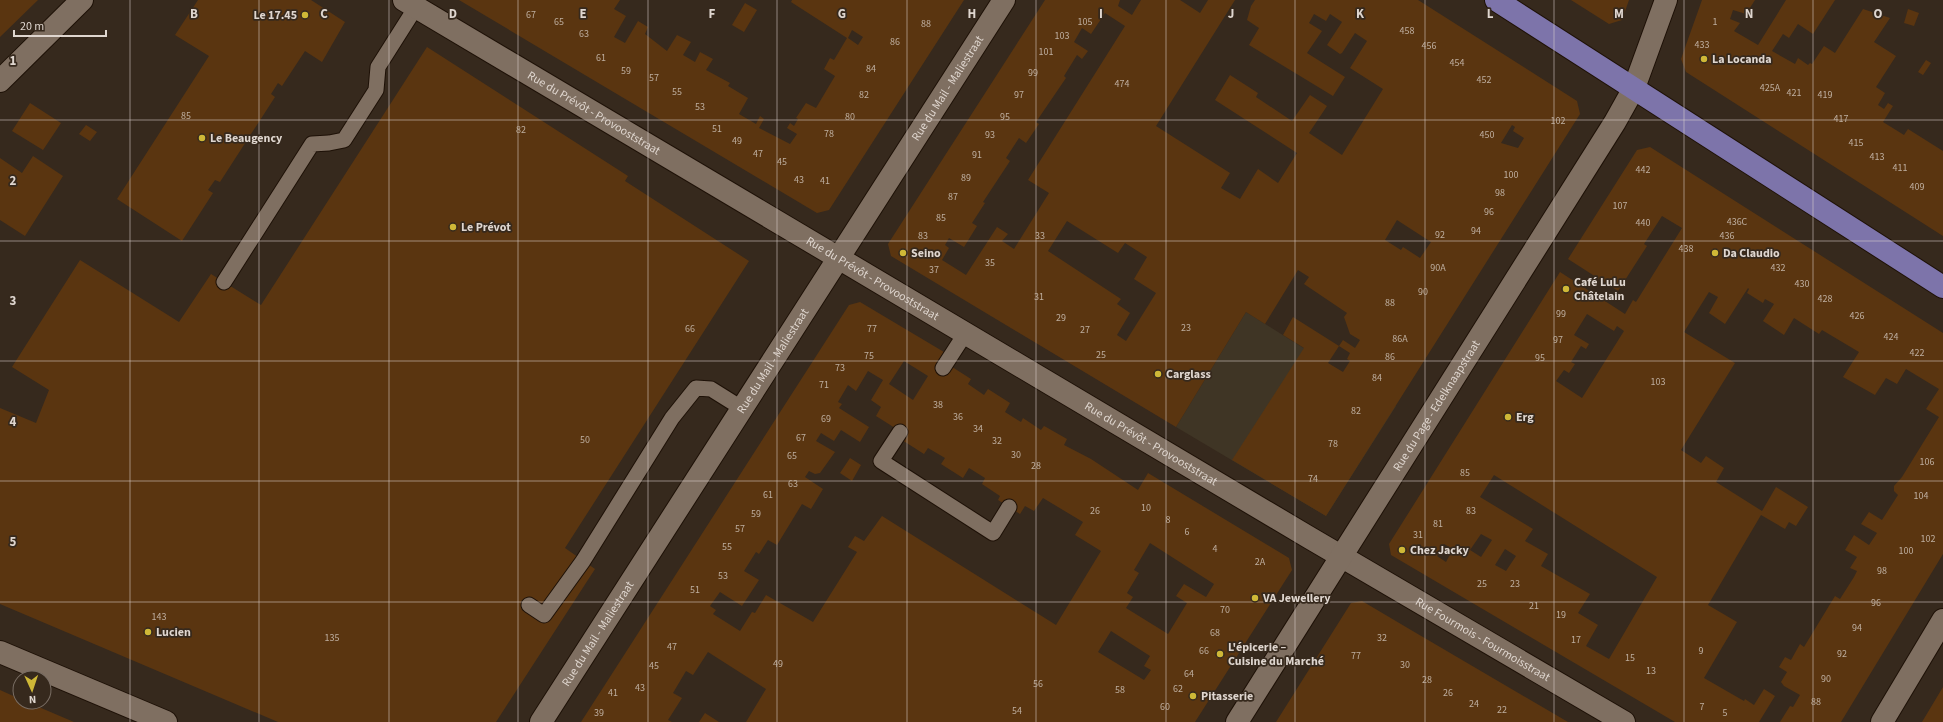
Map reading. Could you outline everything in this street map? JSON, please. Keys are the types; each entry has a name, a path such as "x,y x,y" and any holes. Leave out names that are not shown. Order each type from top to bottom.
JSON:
{"main road":[{"path":"1496,0 1943,286"}],"street":[{"path":"0,81 82,0"},
{"name":"Rue du Mail - Maliestraat","path":"542,722 1004,0"},
{"name":"Rue du Page - Edelknaapstraat","path":"1237,722 1611,128 1634,88 1666,0"},
{"name":"Rue du Prévôt - Provooststraat","path":"410,4 840,258 965,334 1341,557"},
{"name":"Rue Fourmois - Fourmoisstraat","path":"1341,557 1624,722"},
{"path":"1882,722 1943,620"},
{"path":"0,652 166,722"}],"lane":[{"path":"224,282 312,144 344,140 376,90 378,67 410,4"},
{"path":"943,368 965,334"},
{"path":"529,605 544,615 583,561 672,418 696,388 711,390 743,409"},
{"path":"900,432 881,461 993,534 1009,507"}],"shaded area":[{"path":"1246,312 1396,406 1326,516 1176,427"}],"building":[{"path":"0,0 38,0 0,37"},
{"name":"Le Beaugency","path":"198,0 311,0 345,22 322,62 305,51 282,86 278,83 271,94 275,97 220,182 215,180 208,190 213,193 182,241 117,199 209,56 175,35"},
{"path":"459,0 620,0 614,9 626,16 614,37 625,43 638,21 648,27 645,34 667,51 677,35 691,42 683,55 695,62 700,52 713,59 706,70 730,83 728,86 748,98 739,114 756,124 760,116 764,119 759,128 790,144 797,134 787,128 790,123 794,126 798,119 796,118 806,103 816,108 835,76 824,69 830,58 834,60 847,38 791,2 792,0 964,0 829,210 817,213","holes":["852,30 863,37 858,45 848,38"]},
{"path":"1045,0 1120,0 1118,6 1132,15 1141,0 1180,0 1200,13 1208,0 1235,0 1156,126 1230,173 1221,188 1240,199 1258,169 1278,183 1297,153 1215,100 1230,75 1258,93 1256,97 1292,121 1310,95 1327,106 1309,133 1342,155 1383,89 1350,68 1367,41 1355,33 1340,54 1327,45 1342,22 1330,14 1326,21 1314,14 1309,23 1322,31 1307,53 1345,77 1333,96 1249,45 1259,28 1247,20 1251,6 1255,0 1418,0 1577,101 1580,114 1326,516 1232,460 1304,348 1283,335 1293,317 1339,346 1343,340 1355,348 1360,340 1350,334 1344,317 1347,313 1304,284 1309,277 1298,270 1265,324 1246,312 1176,427 891,256 888,244","holes":["1105,13 1125,26 1028,180 1049,193 1014,249 1002,241 1008,234 997,227 966,275 942,260 949,248 945,245 949,238 964,247 977,226 972,223 985,203 983,202 1010,161 1006,158 1019,138 1026,143 1039,124 1036,122 1066,78 1064,76 1077,55 1082,59 1088,51 1074,42 1082,28 1091,34","1512,125 1515,127 1513,131 1524,138 1518,148 1501,143","1397,220 1431,242 1420,258 1403,247 1401,250 1385,240","1067,221 1118,253 1125,243 1147,257 1134,279 1156,293 1126,341 1117,335 1130,313 1117,304 1121,299 1048,251","1339,346 1350,353 1347,359 1350,361 1343,372 1328,363"]},
{"path":"1571,0 1629,0 1622,20 1609,24"},
{"path":"1702,0 1755,0 1746,14 1733,10 1730,19 1740,23 1734,31 1758,45 1786,0 1835,0 1813,34 1798,24 1789,38 1783,34 1772,51 1795,64 1798,58 1808,65 1810,63 1812,64 1824,46 1835,53 1863,9 1890,18 1874,42 1896,56 1876,87 1885,93 1878,105 1884,109 1888,103 1893,106 1883,122 1904,135 1908,129 1943,151 1943,236 1686,72 1681,59"},
{"path":"745,3 757,10 744,32 732,25"},
{"path":"1908,9 1919,13 1914,26 1904,23"},
{"path":"427,47 628,176 625,181 749,261 565,548 595,569 496,722 278,722 0,604 0,408 36,423 49,390 12,367 80,260 179,322 211,274 261,305"},
{"path":"1926,60 1931,63 1923,75 1918,72"},
{"path":"30,103 61,123 43,150 12,131"},
{"path":"86,125 97,132 90,141 79,134"},
{"path":"1650,147 1943,333 1943,554 1841,722 1780,722 1790,706 1793,707 1800,695 1784,686 1781,682 1787,672 1779,667 1785,657 1791,660 1800,644 1804,647 1835,596 1840,599 1854,577 1857,571 1850,568 1857,557 1845,550 1854,535 1869,545 1877,533 1861,524 1869,512 1882,520 1898,495 1894,491 1894,486 1902,477 1939,417 1926,409 1939,389 1906,369 1897,384 1886,378 1875,395 1843,377 1859,352 1822,330 1819,334 1794,318 1784,335 1763,321 1774,304 1765,299 1763,303 1747,293 1748,288 1725,324 1709,313 1718,297 1709,292 1684,332 1735,363 1681,450 1701,463 1706,456 1724,468 1716,482 1762,511 1776,487 1808,507 1796,526 1789,522 1785,529 1761,515 1708,605 1737,622 1704,678 1744,701 1745,699 1754,705 1764,689 1775,696 1759,722 1675,722 1391,555 1389,544 1560,272 1625,314 1633,300 1636,302 1682,228 1662,216 1644,244 1647,246 1618,291 1568,259 1637,150","holes":["1587,314 1614,331 1617,326 1624,331 1582,398 1556,381 1564,370 1569,373 1575,364 1571,362 1581,346 1586,349 1589,344 1574,335","1494,475 1657,577 1609,659 1586,646 1598,625 1578,613 1590,594 1541,566 1548,554 1525,541 1533,529 1480,497","1481,534 1492,540 1481,557 1470,550","1444,544 1453,549 1446,562 1437,556","1505,549 1516,556 1506,571 1495,565"]},
{"path":"33,156 63,176 25,236 0,220 0,158 22,173"},
{"path":"860,302 949,355 949,365 971,379 968,384 984,395 988,389 1010,403 1005,412 1021,422 1023,418 1041,430 1044,426 1067,439 1064,445 1091,459 1138,490 1148,473 1289,558 1292,570 1195,722 746,722 766,689 708,652 693,675 686,671 673,693 682,698 668,720 672,722 581,722 849,305","holes":["904,361 928,376 913,400 889,384","868,371 883,380 871,400 881,407 876,416 895,428 902,440 924,454 928,448 945,458 941,464 963,478 969,468 985,478 982,484 1000,496 998,500 1020,514 1025,506 1034,511 1043,498 1083,522 1075,535 1101,551 1056,625 882,516 864,541 855,536 848,547 857,552 813,622 766,595 755,613 752,612 740,631 713,614 716,610 710,606 720,592 742,606 759,580 744,571 756,552 759,554 768,540 777,545 802,504 811,509 823,489 805,477 809,471 815,474 820,473 835,452 816,441 821,433 834,441 841,430 860,442 869,427 839,408 842,404 838,402 848,385 856,391","1150,543 1214,584 1206,597 1184,584 1176,596 1187,603 1168,634 1126,608 1133,597 1127,593 1139,573 1134,570","1111,631 1150,656 1144,666 1151,670 1144,680 1098,652"]},
{"path":"850,458 861,465 852,481 840,473"},
{"path":"1362,601 1568,722 1276,722 1351,603"},
{"path":"1943,687 1943,722 1922,722"},
{"path":"0,690 12,695 12,710 46,710 74,722 0,722"},
{"path":"705,713 719,722 699,722"}],"place":[{"name":"Le 17.45","path":"305,15"},
{"name":"La Locanda","path":"1704,59"},
{"name":"Le Beaugency","path":"202,138"},
{"name":"Le Prévot","path":"453,227"},
{"name":"Seino","path":"903,253"},
{"name":"Da Claudio","path":"1715,253"},
{"name":"Café LuLu Châtelain","path":"1566,289"},
{"name":"Carglass","path":"1158,374"},
{"name":"Erg","path":"1508,417"},
{"name":"Chez Jacky","path":"1402,550"},
{"name":"VA Jewellery","path":"1255,598"},
{"name":"Lucien","path":"148,632"},
{"name":"L'épicerie – Cuisine du Marché","path":"1220,654"},
{"name":"Pitasserie","path":"1193,696"}]}
